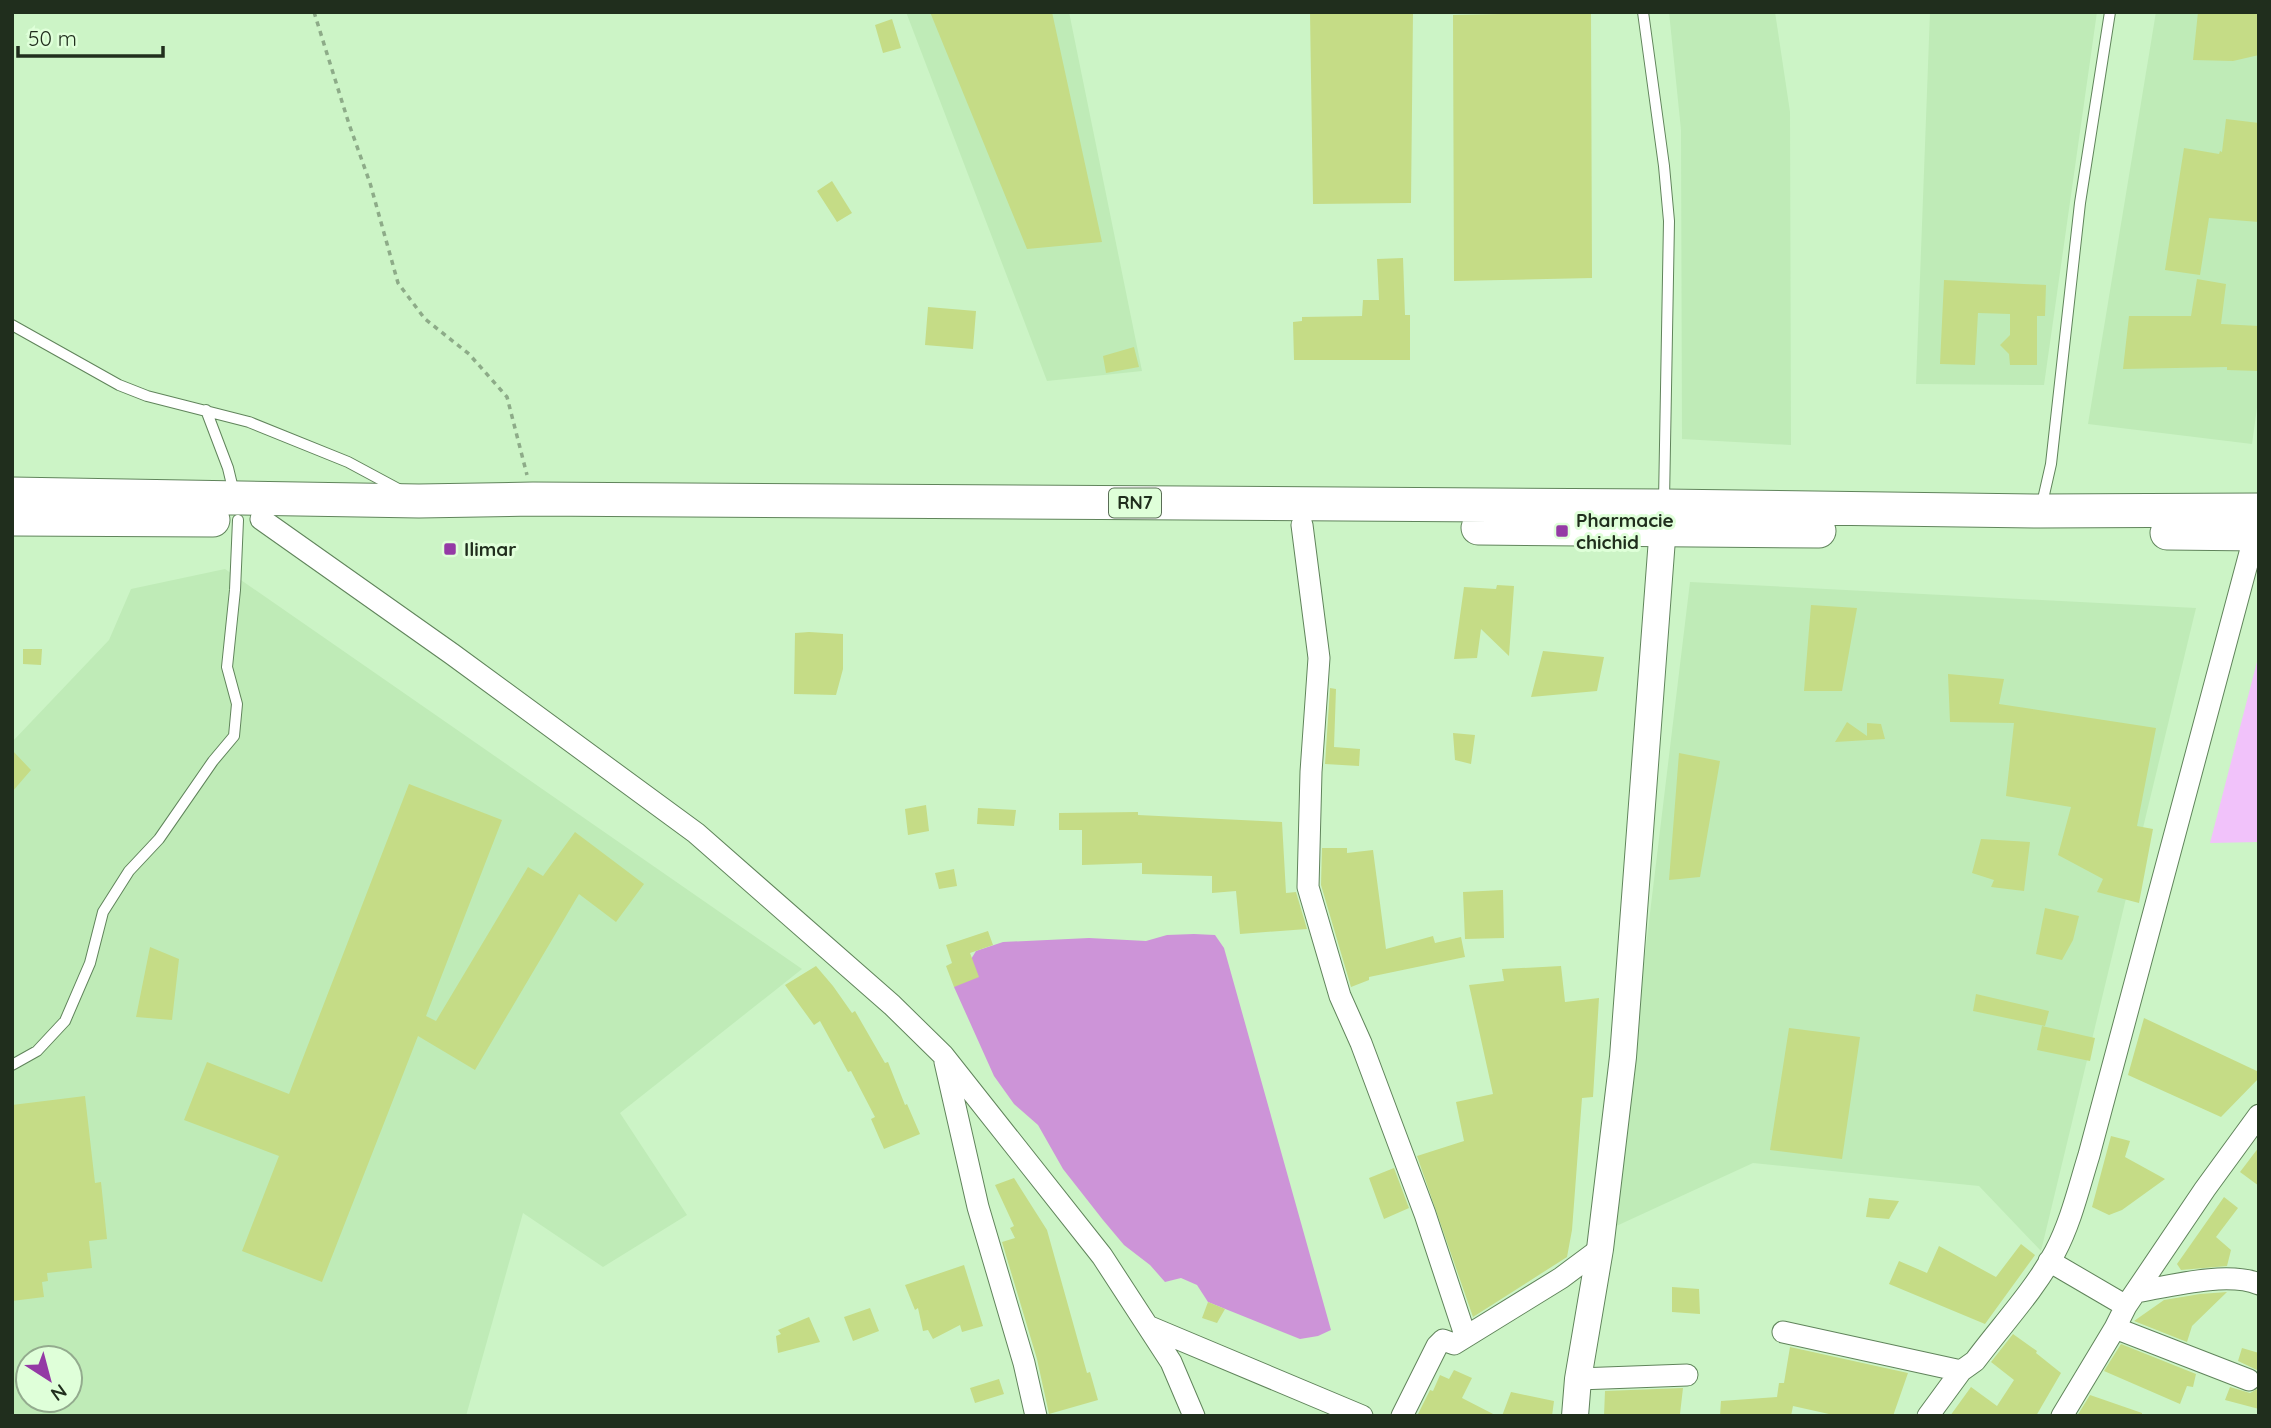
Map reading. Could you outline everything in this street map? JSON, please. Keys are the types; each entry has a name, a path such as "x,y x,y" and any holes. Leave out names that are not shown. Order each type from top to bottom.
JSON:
{"highway":[{"name":"RN7","path":"12,494 245,512 1302,525 2040,511 2258,526"},
{"name":"RN7","path":"12,519 245,512 419,501 533,499 2258,526"}],"street":[{"path":"245,512 474,670 696,833 863,979 943,1055 1102,1256 1171,1362 1194,1416"},
{"path":"1575,1416 1578,1379 1600,1249 1623,1058 1664,518"},
{"path":"1302,525 1319,658 1311,772 1308,887 1340,996 1361,1043 1425,1214 1465,1335"},
{"path":"1928,1416 1961,1371 1975,1362 2049,1261 2067,1223 2089,1155 2258,526"},
{"path":"943,1055 978,1207 1024,1363 1036,1416"},
{"path":"2062,1416 2131,1299 2259,1115"},
{"path":"1402,1416 1437,1346 1443,1340 1454,1344 1561,1278 1600,1249"},
{"path":"2049,1261 2131,1299 2225,1278 2248,1279 2259,1284"},
{"path":"1150,1327 1362,1416"},
{"path":"2115,1328 2249,1380"},
{"path":"1783,1332 1961,1371"},
{"path":"1578,1379 1687,1375"}],"lane":[{"path":"1643,12 1669,221 1664,518"},
{"path":"2040,511 2051,464 2080,204 2110,12"},
{"path":"12,325 119,385 158,399 249,422 348,462 419,501"},
{"path":"12,1065 37,1051 65,1021 90,963 103,912 129,871 159,839 213,761 234,736 237,704 227,667 245,512 205,410"}],"path":[{"path":"314,12 370,183 398,283 425,319 469,354 506,397 533,499"}],"shaded area":[{"path":"906,12 1069,12 1142,371 1047,381"},
{"path":"1669,12 1775,12 1790,112 1791,445 1682,439 1681,130"},
{"path":"1930,12 2097,12 2044,385 1916,384"},
{"path":"2156,12 2259,12 2259,393 2252,444 2088,424"},
{"path":"225,569 802,969 620,1113 687,1215 603,1267 523,1213 466,1416 12,1416 12,742 109,640 131,589"},
{"path":"1690,582 2196,608 2041,1251 1979,1186 1753,1163 1612,1228"},
{"path":"2259,654 2259,842 2210,843"},
{"path":"1167,935 1215,935 1224,948 1331,1330 1318,1336 1300,1339 1208,1302 1197,1285 1181,1278 1165,1282 1150,1265 1124,1245 1063,1169 1038,1125 1014,1104 994,1076 954,987 976,951 1003,942 1089,938 1146,941"}],"building":[{"path":"930,12 1052,12 1102,242 1027,249"},
{"path":"1310,12 1413,12 1411,203 1313,204"},
{"path":"1591,12 1592,278 1454,281 1453,15"},
{"path":"2198,12 2259,12 2259,55 2233,61 2193,60"},
{"path":"892,19 901,48 883,53 875,25"},
{"path":"2226,119 2259,123 2259,222 2209,218 2200,275 2165,270 2184,148 2219,154 2222,152"},
{"path":"832,181 852,213 837,222 817,191"},
{"path":"1403,258 1405,315 1410,315 1410,360 1294,360 1293,322 1302,321 1302,317 1362,316 1363,300 1379,300 1377,259"},
{"path":"2197,279 2226,284 2221,324 2259,326 2259,371 2227,370 2227,367 2123,369 2129,316 2191,316"},
{"path":"1944,280 2046,285 2045,316 2037,316 2037,365 2010,365 2009,354 2000,345 2010,335 2010,314 1978,313 1975,365 1940,364"},
{"path":"928,307 976,311 973,349 925,345"},
{"path":"1134,347 1139,367 1106,373 1103,356"},
{"path":"1497,585 1514,586 1509,656 1481,629 1477,658 1454,659 1464,587 1496,589"},
{"path":"1811,605 1857,608 1842,691 1804,691"},
{"path":"795,633 843,634 843,669 836,695 794,694"},
{"path":"23,649 42,649 41,665 23,664"},
{"path":"1543,651 1604,657 1597,691 1531,697"},
{"path":"1948,674 2004,679 1999,704 2156,728 2137,826 2153,829 2139,903 2097,892 2103,879 2058,855 2071,807 2006,796 2014,723 1950,722"},
{"path":"1330,688 1336,689 1334,747 1360,749 1359,766 1325,764"},
{"path":"1847,722 1867,736 1867,723 1881,724 1885,739 1835,742"},
{"path":"1453,733 1475,735 1471,764 1455,760"},
{"path":"12,750 31,770 12,792"},
{"path":"1679,753 1720,761 1700,877 1669,880"},
{"path":"409,784 502,820 426,1016 436,1021 528,867 543,876 575,832 644,884 616,922 579,894 475,1070 418,1036 322,1282 242,1251 279,1156 184,1120 207,1062 289,1094"},
{"path":"926,805 929,831 908,835 905,809"},
{"path":"978,808 1016,810 1014,826 977,824"},
{"path":"1138,812 1138,815 1282,822 1286,893 1296,892 1307,929 1240,934 1236,891 1212,893 1212,876 1142,874 1142,863 1082,865 1082,830 1059,830 1059,813"},
{"path":"1981,839 2030,842 2024,891 1991,887 1994,880 1972,873"},
{"path":"1322,848 1347,848 1347,853 1373,850 1386,949 1433,936 1435,943 1461,937 1465,957 1369,977 1369,980 1351,987 1321,885"},
{"path":"954,869 957,886 939,889 935,873"},
{"path":"1503,890 1504,938 1465,939 1463,892"},
{"path":"2045,908 2079,916 2073,940 2062,960 2036,954"},
{"path":"988,931 993,945 970,953 979,977 954,987 946,966 952,963 946,945"},
{"path":"150,947 179,959 172,1020 136,1017"},
{"path":"816,966 852,1013 855,1011 885,1063 888,1062 920,1134 884,1149 871,1119 875,1117 851,1071 848,1072 820,1021 814,1025 785,985"},
{"path":"1561,966 1565,1002 1599,998 1593,1097 1582,1098 1572,1230 1567,1257 1473,1317 1417,1156 1464,1141 1456,1102 1493,1094 1469,985 1504,981 1502,969"},
{"path":"1976,994 2049,1011 2045,1026 1973,1011"},
{"path":"2144,1018 2259,1072 2259,1078 2221,1117 2128,1075"},
{"path":"2042,1026 2095,1038 2090,1061 2037,1050"},
{"path":"1789,1028 1860,1037 1842,1159 1770,1150"},
{"path":"85,1096 95,1183 101,1182 107,1239 89,1241 92,1268 47,1273 48,1281 42,1282 44,1297 12,1301 12,1105"},
{"path":"2111,1136 2130,1141 2125,1157 2165,1179 2122,1210 2109,1215 2092,1207"},
{"path":"2259,1147 2259,1186 2240,1172"},
{"path":"1394,1168 1409,1208 1384,1219 1369,1178"},
{"path":"1014,1178 1047,1230 1087,1373 1090,1372 1098,1400 1049,1414 1037,1359 1002,1242 1015,1238 1010,1228 1014,1226 995,1185"},
{"path":"2224,1197 2238,1208 2216,1237 2231,1250 2227,1266 2181,1270 2177,1264"},
{"path":"1869,1198 1899,1201 1889,1219 1866,1217"},
{"path":"2021,1244 2035,1255 1985,1324 1889,1284 1899,1261 1927,1273 1939,1246 1996,1277"},
{"path":"964,1265 983,1326 962,1332 960,1325 933,1339 928,1330 923,1331 918,1308 915,1310 905,1285"},
{"path":"1672,1287 1699,1289 1700,1314 1672,1312"},
{"path":"2227,1292 2192,1326 2187,1342 2134,1321 2164,1300"},
{"path":"1208,1302 1225,1309 1217,1323 1202,1318"},
{"path":"870,1308 879,1331 853,1341 844,1317"},
{"path":"809,1317 820,1342 778,1353 776,1336 781,1334 778,1330"},
{"path":"2013,1334 2061,1373 2036,1416 1950,1416 1971,1387 1997,1406 2014,1380 1991,1362"},
{"path":"2121,1344 2196,1374 2193,1387 2187,1386 2180,1404 2104,1371"},
{"path":"1790,1347 1908,1373 1893,1416 1829,1416 1793,1406 1791,1416 1720,1416 1721,1401 1777,1397 1779,1383 1784,1383"},
{"path":"2242,1348 2259,1353 2259,1371 2238,1361"},
{"path":"1454,1370 1472,1378 1462,1398 1497,1416 1417,1416 1440,1375 1449,1379"},
{"path":"999,1379 1004,1394 975,1403 970,1388"},
{"path":"2230,1387 2250,1393 2259,1388 2259,1409 2225,1400"},
{"path":"1683,1388 1680,1414 1604,1416 1605,1391"},
{"path":"1511,1392 1554,1401 1552,1416 1502,1416"},
{"path":"2090,1395 2142,1413 2142,1416 2077,1416"}],"place":[{"name":"Pharmacie chichid","path":"1562,531"},
{"name":"Ilimar","path":"450,549"}]}
